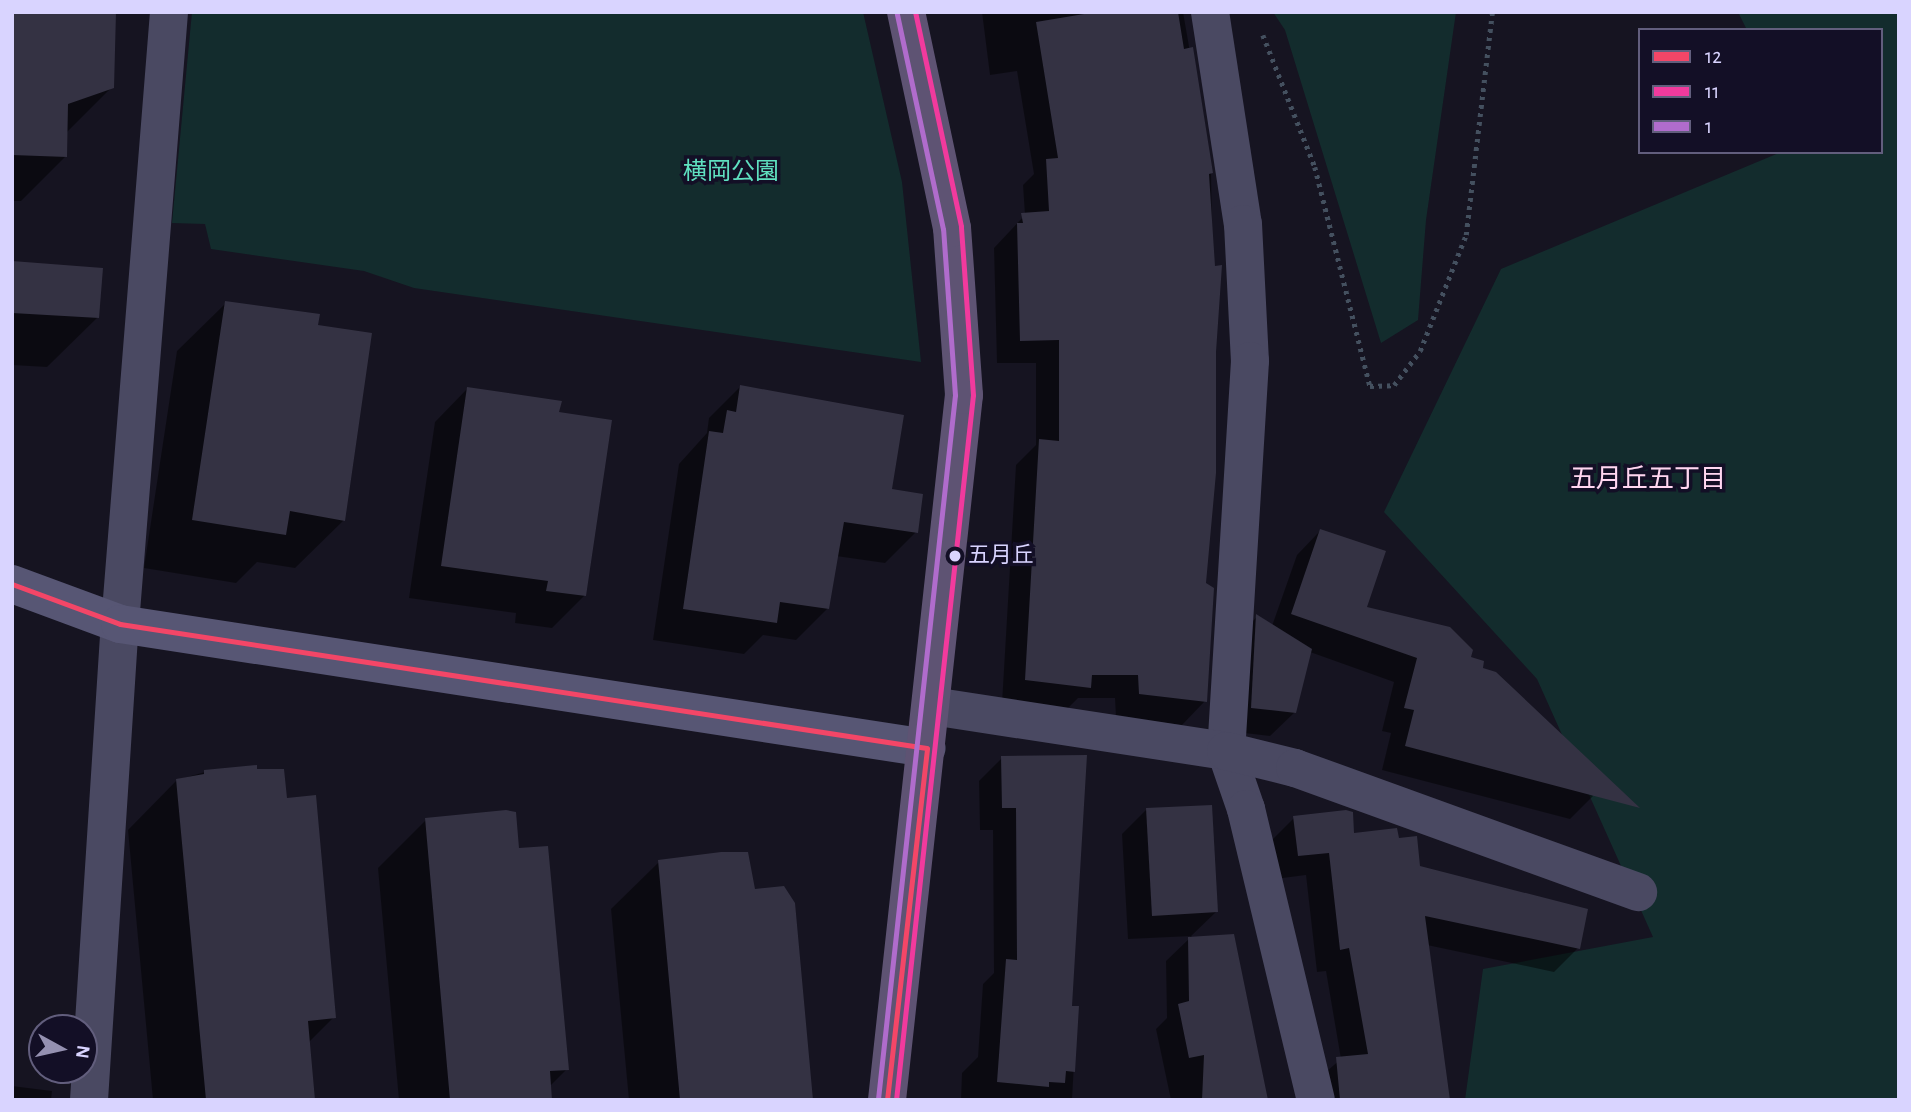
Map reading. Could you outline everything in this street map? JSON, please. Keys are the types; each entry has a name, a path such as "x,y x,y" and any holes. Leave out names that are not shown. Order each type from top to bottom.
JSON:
{"main road":[{"path":"887,1100 964,395 952,228 906,12"}],"street":[{"path":"89,1100 120,624 169,12"},
{"path":"1210,12 1243,225 1250,361 1226,751 1246,809 1316,1100"},
{"path":"12,584 120,624 927,748"},
{"path":"932,706 1226,751 1295,768 1638,892"}],"path":[{"path":"1256,24 1269,47 1315,167 1370,386 1394,385 1420,351 1466,235 1492,12"}],"green space":[{"name":"横岡公園","path":"192,12 863,12 902,182 921,362 414,288 364,271 211,249 205,224 172,223"},
{"path":"1273,12 1456,12 1426,220 1418,320 1381,343 1285,30"},
{"path":"1738,12 1899,12 1899,1100 1465,1100 1483,969 1653,937 1537,679 1384,512 1501,269 1776,154 1883,154 1883,28 1746,28"}],"building":[{"path":"12,12 116,12 114,88 68,104 67,157 12,155"},
{"path":"1096,12 1178,12 1184,49 1193,47 1213,173 1209,174 1215,266 1222,265 1216,352 1216,473 1206,583 1214,588 1207,702 1139,694 1138,675 1092,675 1091,688 1025,680 1039,439 1059,441 1059,340 1020,341 1017,223 1023,223 1021,213 1049,211 1046,159 1058,158 1036,22"},
{"path":"12,261 103,268 99,318 12,313"},
{"path":"225,301 320,314 318,325 372,333 345,521 290,511 286,535 192,520"},
{"path":"740,385 904,415 892,489 923,494 918,533 844,522 829,609 780,602 777,623 683,609 709,431 723,433 727,410 736,412"},
{"path":"467,387 562,401 559,412 612,420 586,596 546,591 548,581 441,566"},
{"path":"1320,529 1386,551 1367,607 1450,627 1473,650 1471,657 1484,661 1483,668 1496,672 1640,808 1405,746 1414,710 1404,708 1417,658 1291,614"},
{"path":"1256,614 1312,649 1296,713 1251,708"},
{"path":"1087,755 1072,1006 1079,1006 1075,1072 1066,1071 1065,1083 1049,1082 1049,1087 997,1082 1006,959 1017,960 1016,808 1002,808 1001,756"},
{"path":"257,765 257,769 284,769 287,798 316,795 336,1018 308,1021 315,1100 206,1100 176,779 204,774 204,770"},
{"path":"1212,805 1218,912 1152,916 1146,808"},
{"path":"506,810 516,812 519,848 548,846 569,1070 550,1071 552,1100 450,1100 425,818"},
{"path":"1346,810 1353,812 1354,833 1397,828 1399,838 1417,836 1420,866 1588,909 1580,949 1425,916 1450,1100 1340,1100 1336,1057 1368,1054 1349,948 1340,950 1329,853 1298,856 1293,816"},
{"path":"721,852 748,852 755,889 784,886 795,903 813,1100 680,1100 658,860"},
{"path":"1234,934 1268,1100 1202,1100 1204,1055 1189,1058 1178,1004 1189,1001 1188,937"}],"transit line":[{"name":"11","path":"896,1100 973,395 961,226 915,12"},
{"name":"1","path":"878,1099 955,395 943,229 897,14"},
{"name":"12","path":"12,584 120,624 927,748"},
{"name":"12","path":"887,1100 927,748"}],"place":[{"name":"五月丘","path":"955,556"}],"district":[{"name":"五月丘五丁目","path":"1648,480"}]}
